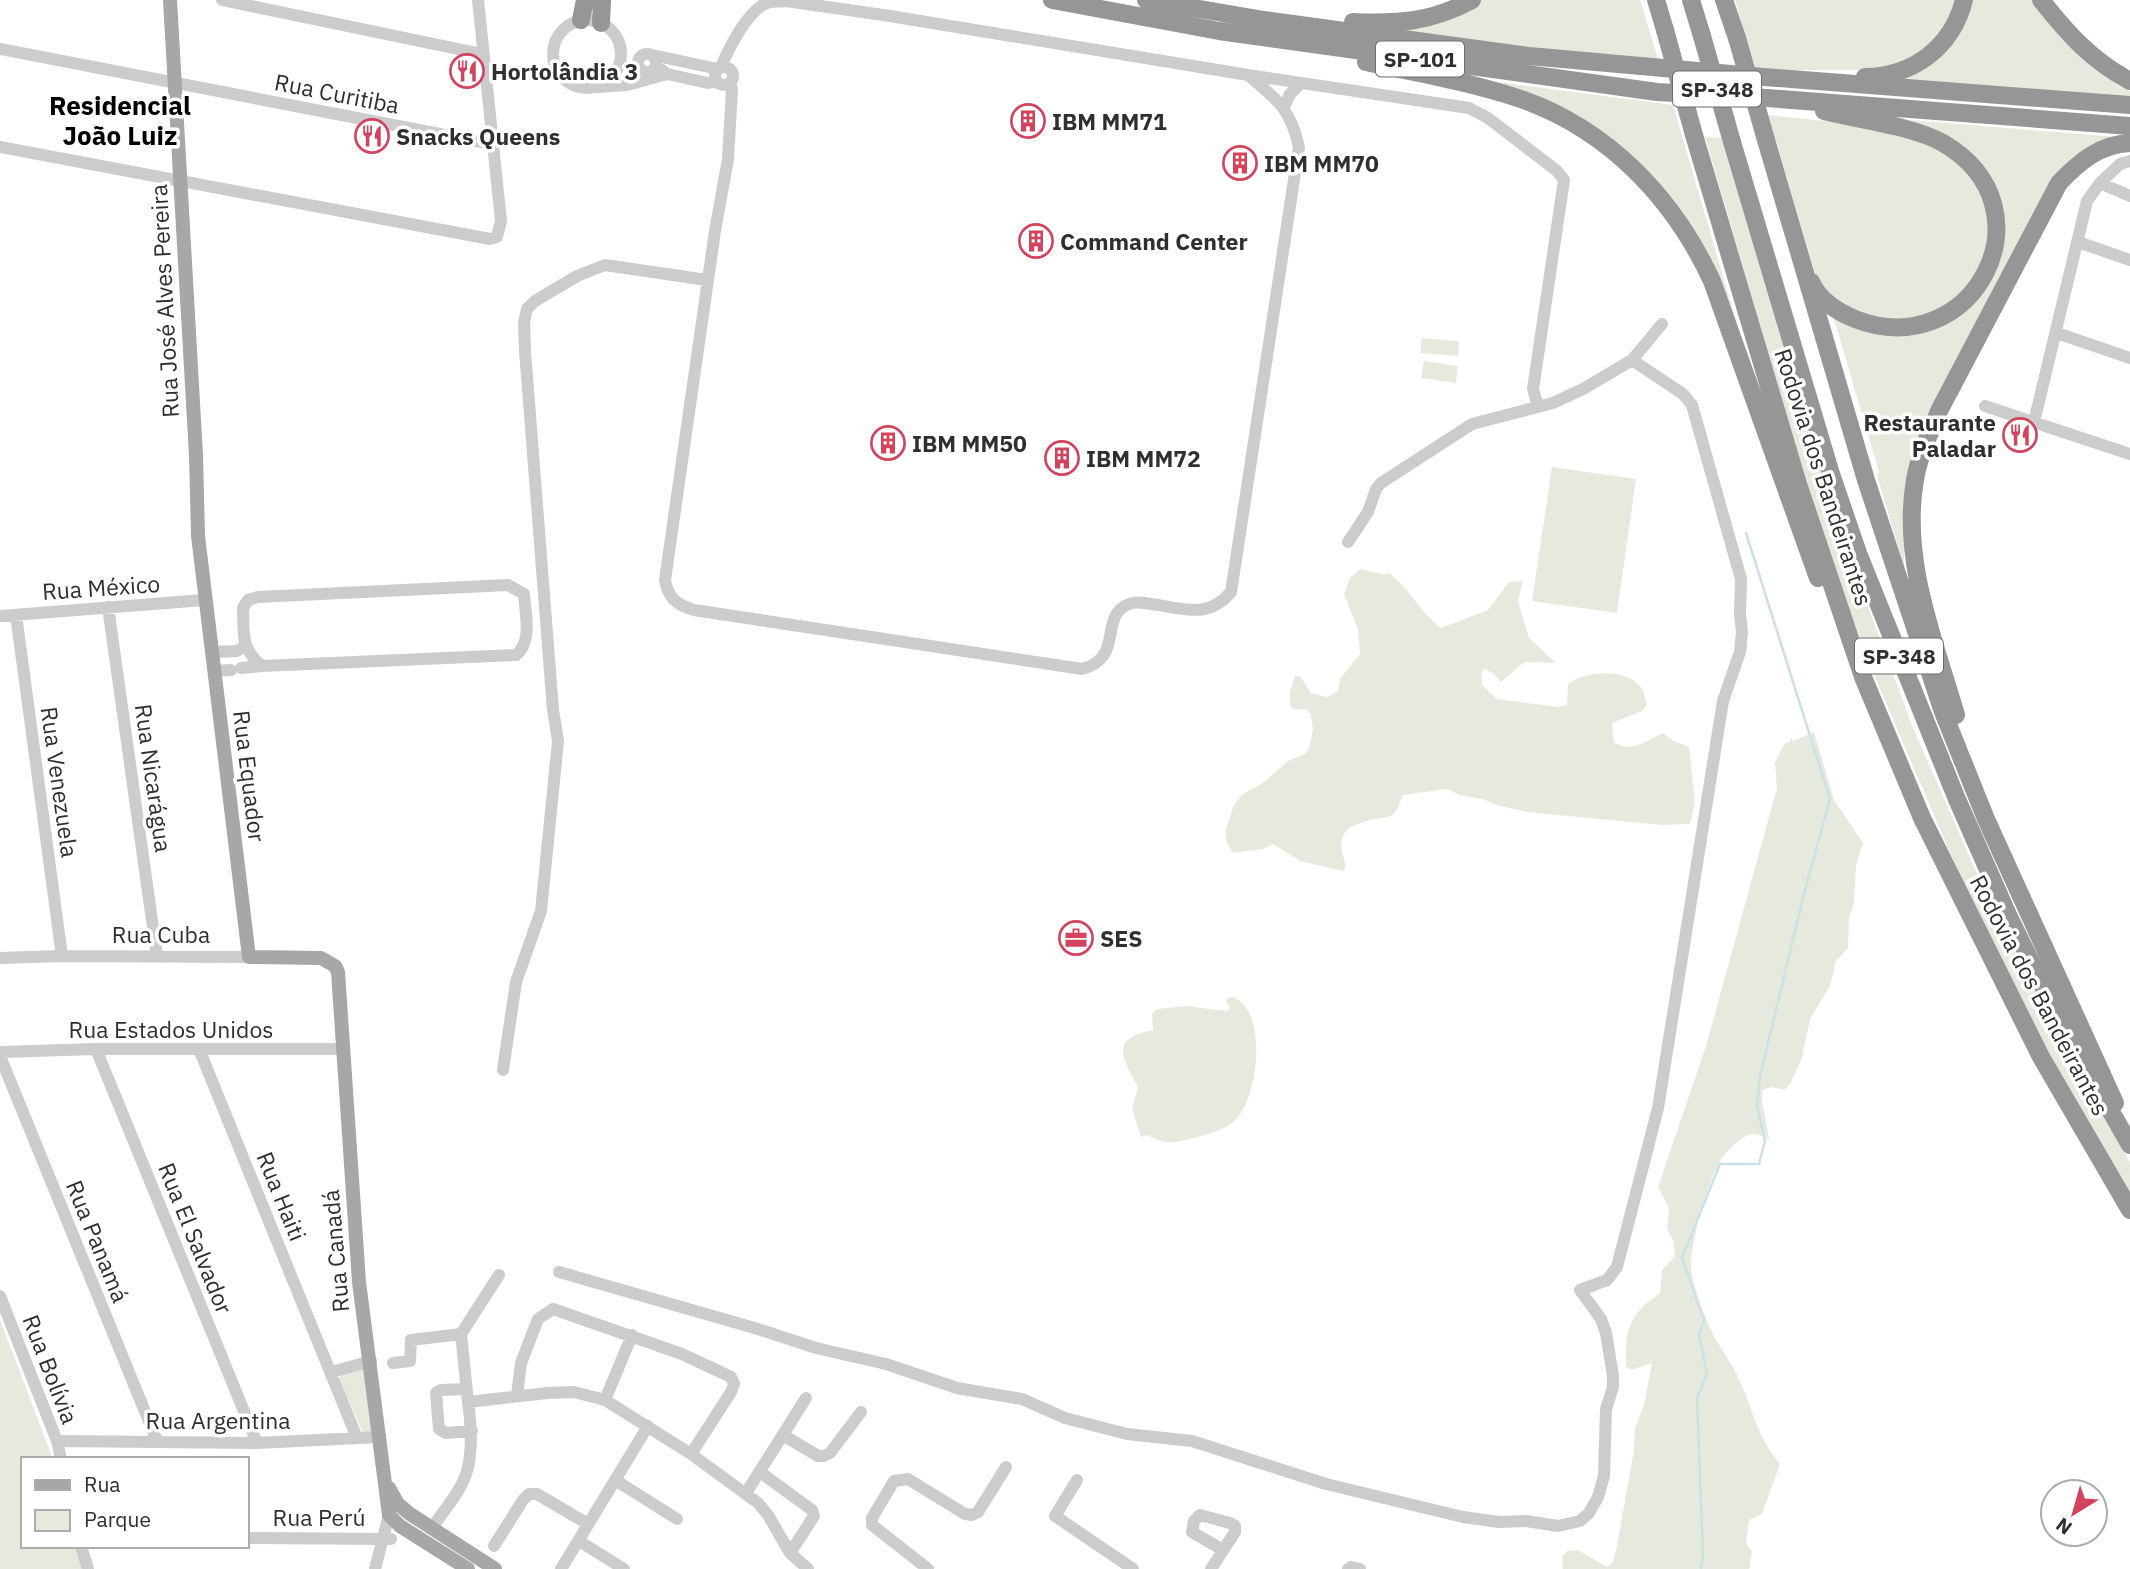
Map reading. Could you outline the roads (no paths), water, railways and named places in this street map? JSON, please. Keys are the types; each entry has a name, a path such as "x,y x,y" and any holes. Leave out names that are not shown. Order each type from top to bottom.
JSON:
{"highway":[{"path":"581,20 585,0"},
{"path":"602,0 608,29"},
{"name":"SP-101","path":"1052,0 1219,31 1657,92 2130,126"},
{"name":"SP-101","path":"1146,0 1264,20 1529,56 1764,78 2130,105"},
{"path":"1264,20 1393,24 1415,22 1472,0"},
{"name":"Rodovia dos Bandeirantes","path":"1656,0 1693,135 1798,484 1863,677 1922,818 2040,1057 2130,1210"},
{"name":"Rodovia dos Bandeirantes","path":"1691,0 1831,474 1858,553 1956,797 2008,915 2064,1029 2130,1142"},
{"path":"1724,0 1866,481 1943,712 1986,819 2108,1085 2130,1142"},
{"path":"1764,78 1898,73 1918,64 1951,34 1964,0"},
{"path":"2041,0 2087,53 2112,72 2130,81"},
{"path":"1219,31 1465,83 1524,100 1597,138 1653,187 1677,217 1700,254 1712,281 1814,567 1863,677"},
{"path":"1766,98 1906,130 1941,142 1975,168 1991,197 1995,215 1996,236 1986,275 1957,307 1935,320 1914,325 1890,328 1868,324 1836,309 1814,288 1796,245"},
{"path":"1986,819 1922,596 1911,542 1915,477 1925,443 1940,409 2059,183 2091,155 2108,146 2130,143"}],"main road":[{"name":"Rua José Alves Pereira","path":"170,0 198,536 204,600"},
{"name":"Rua Equador","path":"204,600 249,957"},
{"name":"Rua Cuba","path":"249,957 321,958"},
{"name":"Rua Canadá","path":"321,958 335,965 338,972 359,1282 390,1515"},
{"path":"387,1486 398,1504 495,1569"},
{"path":"390,1515 400,1526 468,1569"}],"street":[{"path":"222,0 482,54"},
{"path":"0,147 490,239 497,237 501,221 478,0"},
{"path":"667,74 627,85 573,85 564,79 553,60 556,39 562,30 581,20 608,29 646,62 667,74 708,83 722,76 747,23 757,9 770,2 786,1 1300,84 1469,108 1488,118 1557,171 1564,180 1533,389 1538,407"},
{"path":"608,29 620,47 621,57 613,76"},
{"name":"Rua Curitiba","path":"0,49 492,144"},
{"path":"594,87 646,62 722,76 732,89 729,159 708,280 665,580 669,595 676,603 694,610 1074,668 1090,667 1101,659 1107,652 1112,623 1130,603 1197,610 1219,606 1231,593 1299,147 1291,118 1284,107 1248,75"},
{"path":"1284,107 1290,94 1300,84"},
{"path":"2034,422 2087,201 2100,183 2120,164 2130,161"},
{"path":"2100,183 2130,196"},
{"path":"2078,242 2130,260"},
{"path":"503,1070 516,982 541,912 558,741 553,710 527,378 524,323 527,309 535,300 577,276 606,265 708,280"},
{"path":"1348,542 1368,512 1376,489 1381,483 1472,424 1553,403 1583,389 1632,360 1662,324"},
{"path":"2057,333 2130,358"},
{"path":"559,1272 816,1348 886,1364 957,1388 1022,1399 1065,1419 1127,1434 1192,1441 1326,1484 1463,1517 1558,1526 1573,1524 1589,1513 1602,1486 1606,1409 1614,1376 1601,1320 1580,1290 1607,1280 1617,1267 1658,1108 1723,701 1735,669 1742,632 1741,579 1692,405 1683,394 1632,360"},
{"path":"1985,406 2130,454"},
{"path":"214,671 262,666 516,654 523,649 526,642 524,594 508,585 258,597 248,600 243,608 245,646 250,656 262,666"},
{"name":"Rua México","path":"0,616 204,600"},
{"name":"Rua Nicarágua","path":"108,607 158,956"},
{"name":"Rua Venezuela","path":"16,615 62,956"},
{"path":"212,652 237,651 245,646"},
{"name":"Rua Cuba","path":"0,958 249,957"},
{"name":"Rua Estados Unidos","path":"0,1054 96,1049 342,1049"},
{"name":"Rua El Salvador","path":"96,1049 257,1443"},
{"name":"Rua Haiti","path":"199,1049 357,1438"},
{"name":"Rua Panamá","path":"0,1054 157,1441"},
{"path":"432,1528 464,1479 469,1466 472,1431 461,1334 499,1275"},
{"name":"Rua Bolívia","path":"0,1296 57,1441 61,1457"},
{"path":"517,1395 521,1363 538,1318 544,1313 553,1309 632,1335 731,1377 734,1384 732,1392 691,1454"},
{"path":"393,1363 410,1361 411,1340 461,1334"},
{"path":"605,1400 632,1335"},
{"path":"332,1372 370,1361"},
{"path":"472,1431 446,1433 439,1429 436,1393 441,1390 466,1395 574,1392 605,1400 691,1454 746,1493 768,1515 790,1553 805,1568"},
{"path":"746,1493 806,1398"},
{"path":"783,1435 824,1457 862,1412"},
{"path":"561,1569 648,1426"},
{"name":"Rua Argentina","path":"57,1441 257,1443 380,1437"},
{"path":"928,1569 872,1525 872,1518 894,1481 908,1479 965,1514 972,1515 978,1512 1006,1467"},
{"path":"760,1472 812,1510 814,1516 790,1553"},
{"path":"615,1480 677,1519"},
{"path":"1077,1480 1055,1516 1127,1567"},
{"path":"494,1546 529,1494 537,1494 588,1524"},
{"name":"Rua Canadá","path":"375,1569 385,1541 390,1515"},
{"path":"385,1541 414,1535"},
{"name":"Rua Perú","path":"248,1538 385,1541"},
{"path":"579,1541 624,1569"},
{"path":"82,1548 88,1569"},
{"path":"1211,1569 1223,1550"},
{"path":"1348,1569 1360,1569"}],"waterway":[{"path":"1701,1569 1703,1556 1697,1398 1707,1374 1699,1334 1704,1320 1682,1258 1720,1164 1759,1164 1765,1141 1757,1105 1760,1076 1830,799 1746,533"}],"place":[{"name":"Hortolândia 3","path":"467,71"},
{"name":"IBM MM71","path":"1028,121"},
{"name":"Snacks Queens","path":"372,136"},
{"name":"IBM MM70","path":"1240,163"},
{"name":"Command Center","path":"1036,241"},
{"name":"Restaurante Paladar","path":"2020,435"},
{"name":"IBM MM50","path":"888,443"},
{"name":"IBM MM72","path":"1062,458"},
{"name":"SES","path":"1076,938"}],"district":[{"name":"Residencial João Luiz","path":"120,120"}]}
